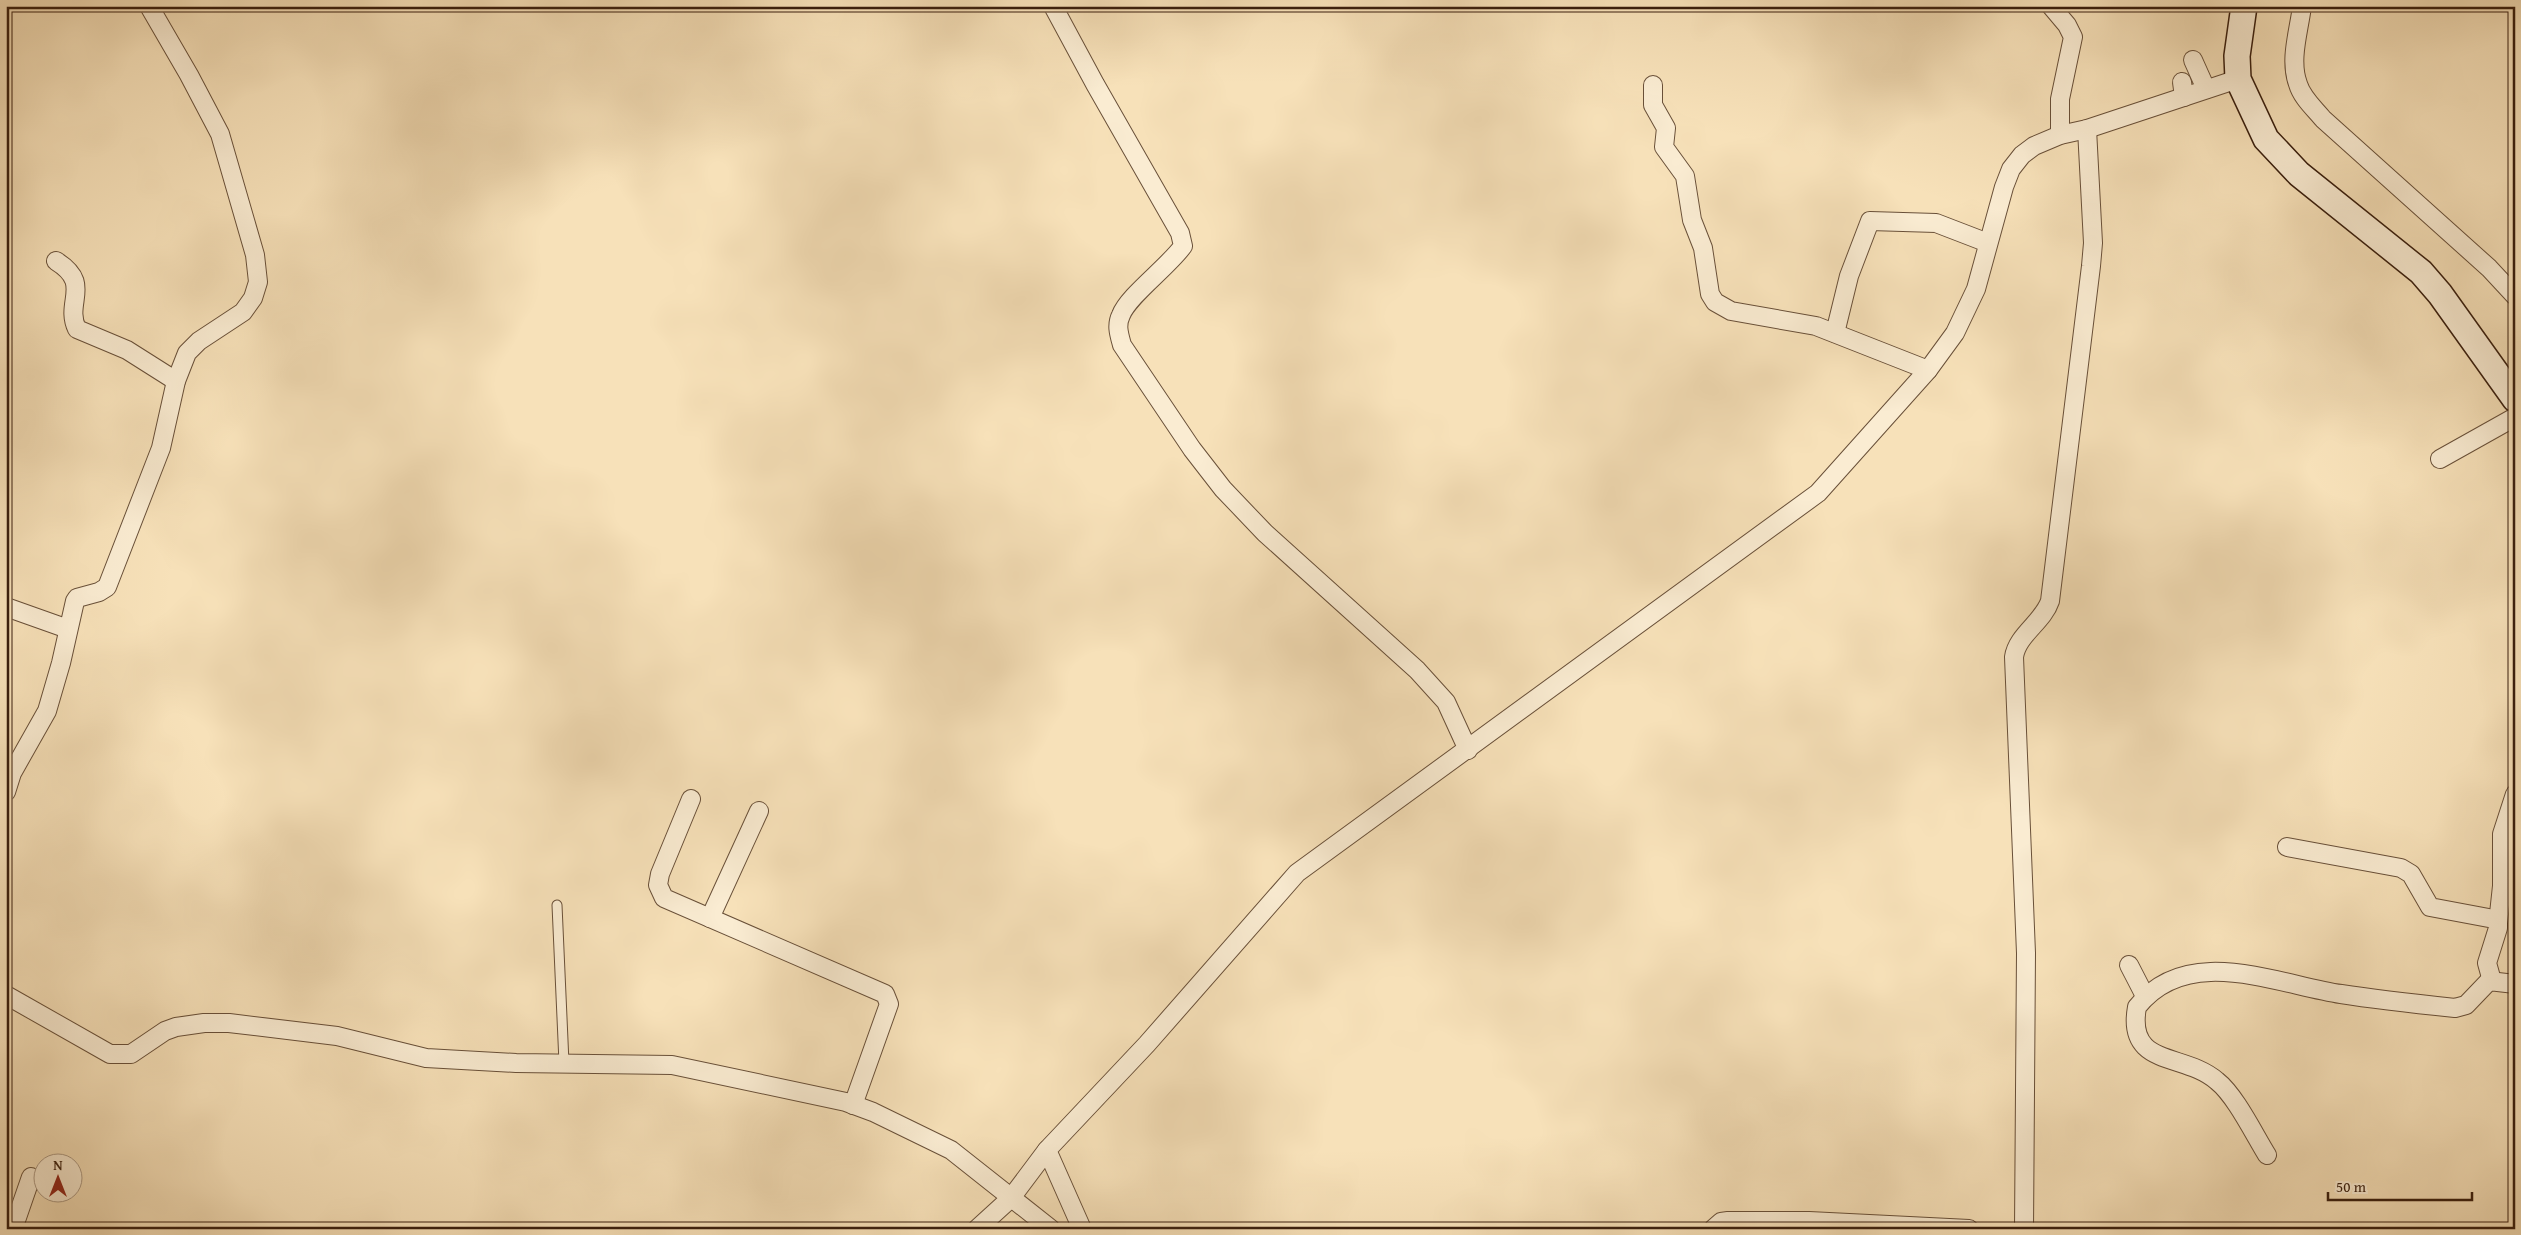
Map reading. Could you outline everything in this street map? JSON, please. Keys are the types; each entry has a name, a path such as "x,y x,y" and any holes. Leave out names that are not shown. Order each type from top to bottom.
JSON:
{"main road":[{"path":"2244,6 2237,56 2238,79 2266,139 2299,174 2421,272 2440,294 2515,399"}],"street":[{"path":"6,792 12,773 47,711 77,598 99,592 106,587 161,448 176,381 187,353 192,346 243,312 253,298 258,282 258,270 220,134 189,75 149,6"},
{"path":"1053,6 1180,233 1183,246 1173,260 1121,314 1118,329 1122,345 1192,449 1223,489 1265,533 1417,670 1446,702 1468,750"},
{"path":"2051,6 2067,25 2073,37 2060,99 2060,135"},
{"path":"2302,6 2294,59 2298,84 2304,96 2324,119 2490,268 2515,296"},
{"path":"2192,60 2206,89"},
{"path":"977,1229 1011,1198 1047,1150 1147,1044 1297,873 1818,493 1928,370 1955,333 1976,289 2011,168 2022,155 2034,146 2060,135 2087,129 2183,89 2206,89 2238,79"},
{"path":"1654,85 1654,105 1666,128 1664,147 1685,176 1692,220 1703,248 1710,294 1714,302 1731,311 1796,321 1928,370"},
{"path":"2024,1229 2026,953 2014,657 2017,646 2046,610 2050,601 2093,243 2087,129"},
{"path":"1834,334 1849,276 1870,221 1936,223 1988,243"},
{"path":"56,261 73,274 76,284 74,323 77,329 127,350 176,381"},
{"path":"2440,459 2515,417"},
{"path":"6,607 68,629"},
{"path":"2492,981 2487,964 2498,923 2502,886 2502,834 2515,794"},
{"path":"691,799 660,874 658,885 664,898 885,994 887,997 889,1004 853,1105"},
{"path":"710,918 759,810"},
{"path":"2287,847 2401,868 2411,874 2430,907 2494,919 2498,923"},
{"path":"2129,965 2145,996"},
{"path":"2266,1155 2226,1090 2217,1080 2198,1070 2150,1051 2140,1043 2135,1032 2134,1019 2136,1007 2156,987 2186,974 2232,972 2341,994 2455,1008 2466,1005 2486,982 2515,984"},
{"path":"6,995 110,1054 131,1054 166,1031 176,1027 204,1023 229,1023 336,1036 426,1058 516,1063 672,1065 853,1105 873,1112 940,1143 1051,1229"},
{"path":"1047,1150 1082,1229"},
{"path":"13,1229 31,1177"},
{"path":"1713,1229 1721,1222 1728,1221 1969,1229"}],"lane":[{"path":"556,905 564,1063"}]}
